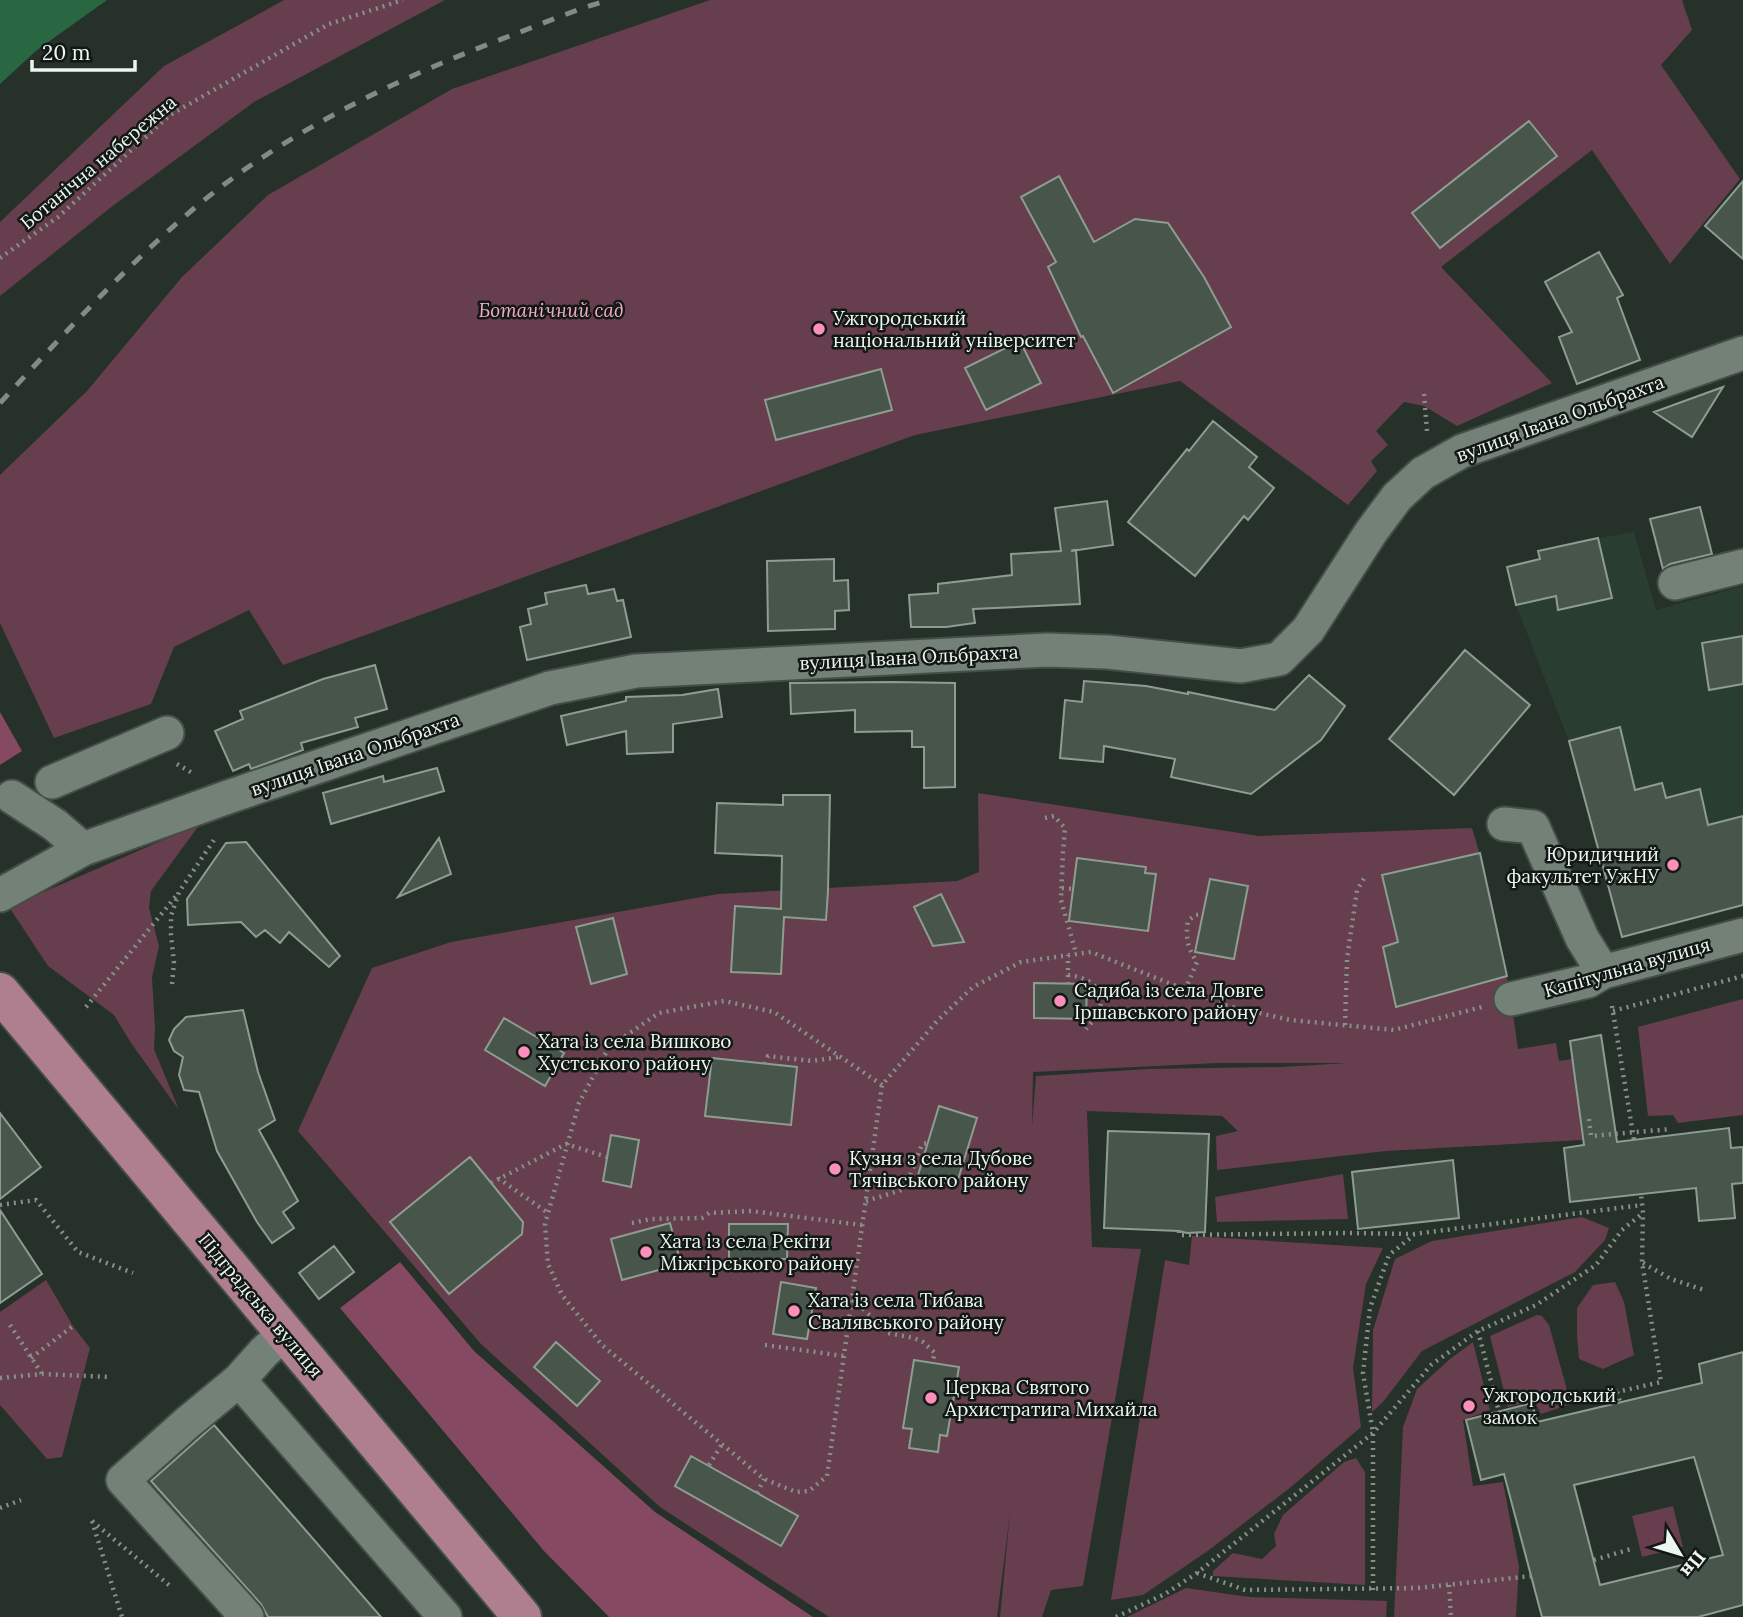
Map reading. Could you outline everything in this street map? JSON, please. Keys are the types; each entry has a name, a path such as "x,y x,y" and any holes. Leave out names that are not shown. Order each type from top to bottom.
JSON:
{"main road":[{"name":"Підградська вулиця","path":"0,992 285,1333 508,1612"}],"street":[{"name":"вулиця Івана Ольбрахта","path":"0,895 83,849 228,797 550,688 636,671 1047,650 1107,652 1241,666 1279,659 1308,630 1371,532 1397,497 1423,473 1462,451 1743,353"},
{"path":"1675,583 1743,566"},
{"path":"52,782 167,733"},
{"path":"12,797 55,825 83,849"},
{"path":"1504,824 1534,827 1596,976"},
{"name":"Капітульна вулиця","path":"1511,999 1743,936"},
{"path":"247,1617 123,1480 239,1380 285,1333"},
{"path":"239,1380 445,1617"}],"path":[{"name":"Ботанічна набережна","path":"0,258 58,217 170,115 329,24 403,0"},
{"path":"1424,394 1428,439"},
{"path":"86,1007 179,892 209,849 223,821 228,797"},
{"path":"1045,818 1054,816 1065,828 1061,900 1076,954"},
{"path":"1345,1026 1347,959 1357,890 1366,875"},
{"path":"1062,888 1073,889"},
{"path":"172,984 174,963 171,916 179,892"},
{"path":"1185,990 1197,962 1191,952 1186,932 1188,921 1195,915 1203,914"},
{"path":"882,1085 774,1012 724,1002 659,1013 609,1047 579,1103 545,1224 548,1264 562,1295 602,1345 764,1479 796,1492 809,1491 827,1476 882,1085 937,1021 974,987 1021,962 1091,952 1224,1005 1290,1020 1394,1030 1511,999"},
{"path":"1068,955 1068,984"},
{"path":"1068,975 1080,976 1090,981 1097,988 1101,999 1099,1011 1086,1029"},
{"path":"1613,1011 1743,976"},
{"path":"1616,1022 1634,1140"},
{"path":"765,1064 768,1056 812,1061 840,1057"},
{"path":"1589,1119 1591,1136 1671,1129"},
{"path":"866,1201 905,1189 922,1144 928,1143"},
{"path":"491,1182 566,1144 607,1157"},
{"path":"498,1178 548,1213"},
{"path":"1582,1400 1661,1382 1642,1262 1641,1194"},
{"path":"1,1203 36,1200 78,1252 133,1273"},
{"path":"1179,1231 1179,1235 1414,1234 1642,1205"},
{"path":"632,1223 651,1219 702,1218 709,1213 751,1211 862,1225"},
{"path":"1116,1617 1165,1594 1196,1573 1373,1433 1431,1365 1478,1331 1536,1305 1596,1265 1622,1230 1643,1213"},
{"path":"1373,1590 1373,1433 1363,1373 1370,1308 1389,1255 1414,1234"},
{"path":"1642,1262 1671,1279 1704,1290"},
{"path":"852,1299 888,1333 923,1342 935,1353 932,1363"},
{"path":"10,1325 42,1374"},
{"path":"31,1358 73,1326"},
{"path":"1478,1331 1499,1412"},
{"path":"765,1345 844,1356"},
{"path":"0,1378 42,1374 109,1377"},
{"path":"1617,1392 1620,1402"},
{"path":"709,1465 722,1444"},
{"path":"757,1493 764,1479"},
{"path":"0,1507 21,1500"},
{"path":"122,1617 92,1521 175,1591"},
{"path":"1594,1560 1631,1549"},
{"path":"1196,1573 1245,1590 1418,1588 1531,1576"},
{"path":"1449,1585 1451,1617"}],"shaded area":[{"path":"0,0 107,0 37,50 0,84"},
{"path":"1634,532 1656,610 1743,586 1743,905 1622,937 1569,741 1516,605 1507,567 1539,559 1538,551"},
{"path":"0,712 22,751 0,765"},
{"path":"400,1262 474,1351 655,1512 813,1617 609,1617 544,1551 340,1308"}],"green space":[{"path":"284,0 445,0 254,102 110,208 0,296 0,222 164,66"},
{"name":"Ботанічний сад","path":"710,0 1682,0 1692,30 1661,65 1740,179 1670,264 1592,150 1441,267 1552,383 1457,426 1424,406 1404,402 1376,431 1388,445 1371,461 1377,471 1348,505 1180,381 915,435 283,665 249,610 174,647 151,704 54,738 0,623 0,475 87,391 182,277 268,195 452,89"},
{"path":"978,793 1259,836 1472,828 1499,937 1518,1049 1556,1043 1559,1061 1573,1059 1582,1140 1386,1151 1217,1170 1216,1136 1238,1131 1222,1116 1087,1111 1092,1247 1141,1249 1083,1586 1051,1590 1042,1617 1000,1617 1010,1513 997,1617 829,1617 660,1507 481,1344 298,1131 372,968 451,942 718,894 957,881 979,872","holes":["1218,1063 1348,1063 1148,1069 1036,1076 1032,1126 1033,1072"]},
{"path":"200,824 151,891 149,908 159,946 152,977 154,1049 179,1110 114,1015 48,966 9,907"},
{"path":"1743,999 1743,1115 1678,1123 1673,1115 1648,1116 1638,1027"},
{"path":"1343,1174 1348,1219 1217,1222 1215,1197"},
{"path":"1582,1217 1609,1228 1605,1240 1575,1272 1422,1351 1383,1402 1372,1412 1373,1330 1395,1259 1432,1241"},
{"path":"1192,1236 1383,1248 1366,1284 1353,1368 1361,1427 1291,1487 1209,1550 1143,1595 1111,1600 1165,1260 1189,1265"},
{"path":"46,1280 73,1326 90,1348 62,1457 47,1459 0,1405 0,1312"},
{"path":"1615,1282 1624,1302 1634,1355 1603,1369 1579,1359 1577,1308 1593,1285"},
{"path":"1537,1315 1542,1316 1549,1325 1571,1404 1541,1414 1534,1400 1508,1407 1490,1336"},
{"path":"1473,1342 1490,1410 1463,1420 1473,1486 1503,1482 1519,1567 1516,1617 1394,1617 1403,1427 1417,1389"},
{"path":"1356,1458 1365,1472 1365,1585 1213,1576 1213,1571 1233,1553 1262,1559 1276,1546 1274,1534 1283,1515 1344,1462"},
{"path":"1673,1506 1683,1547 1642,1557 1632,1516"},
{"path":"1186,1588 1249,1597 1387,1601 1386,1617 1127,1617"}],"building":[{"path":"1529,121 1557,156 1440,248 1412,213"},
{"path":"1059,176 1094,242 1135,219 1168,223 1204,277 1231,327 1113,393 1083,336 1081,337 1048,267 1056,262 1021,197"},
{"path":"1743,181 1743,259 1705,226"},
{"path":"1599,252 1623,295 1617,298 1640,360 1577,384 1559,337 1572,332 1545,282"},
{"path":"1020,341 1041,383 986,410 965,368"},
{"path":"881,369 892,410 776,440 765,400"},
{"path":"1723,387 1692,437 1654,412"},
{"path":"1213,421 1257,457 1249,467 1274,488 1248,520 1244,516 1195,576 1128,522"},
{"path":"1107,501 1113,545 1076,550 1080,604 973,609 975,623 946,627 911,627 909,595 938,593 938,584 1012,575 1011,554 1061,551 1055,508"},
{"path":"1700,507 1712,554 1670,564 1663,569 1650,519"},
{"path":"1598,538 1612,598 1558,610 1556,596 1516,605 1507,567 1540,559 1538,551"},
{"path":"834,559 834,581 848,580 849,610 835,611 835,629 768,631 767,561"},
{"path":"586,585 588,594 614,589 617,601 623,600 631,637 527,660 520,627 531,624 528,609 547,604 545,593"},
{"path":"1743,636 1743,684 1709,690 1702,643"},
{"path":"1465,650 1530,705 1454,795 1389,739"},
{"path":"375,665 387,709 355,718 358,727 301,743 303,750 251,769 249,764 233,771 215,731 243,719 240,711 323,679"},
{"path":"1309,675 1345,706 1321,740 1251,794 1171,777 1175,759 1104,746 1103,762 1060,758 1065,700 1082,702 1084,681 1188,692 1275,710"},
{"path":"790,683 955,683 955,787 924,788 924,747 912,747 912,731 855,732 855,710 791,714"},
{"path":"718,689 722,717 673,724 673,752 627,754 626,731 567,745 561,716 626,701 626,697 682,695"},
{"name":"Юридичний факультет УжНУ","path":"1620,727 1635,790 1662,783 1666,798 1700,789 1708,825 1743,816 1743,905 1622,937 1569,741"},
{"path":"437,768 444,791 331,824 323,793 383,776 384,782"},
{"path":"783,795 830,795 826,920 784,917 781,974 731,972 735,906 781,909 782,856 715,853 717,803 783,805"},
{"path":"439,838 451,874 398,897"},
{"path":"246,842 340,956 329,967 289,932 280,943 265,930 256,937 241,922 188,925 187,899 226,843"},
{"path":"1480,853 1507,976 1396,1007 1383,947 1398,942 1382,875"},
{"path":"1077,858 1146,867 1145,873 1156,874 1148,931 1069,921"},
{"path":"1210,879 1248,886 1234,959 1195,952"},
{"path":"941,894 964,942 933,946 914,907"},
{"path":"613,918 627,974 591,984 576,927"},
{"name":"Садиба із села Довге Іршавського району","path":"1034,983 1087,984 1086,1019 1034,1018"},
{"path":"243,1010 258,1072 275,1120 259,1130 298,1201 283,1212 294,1228 272,1243 217,1151 199,1092 184,1090 179,1075 183,1057 174,1051 169,1040 174,1029 186,1017"},
{"name":"Хата із села Вишково Хустського району","path":"504,1018 564,1053 545,1086 485,1050"},
{"path":"1601,1035 1617,1142 1729,1128 1731,1148 1743,1147 1743,1183 1732,1184 1735,1218 1699,1221 1696,1188 1570,1202 1564,1148 1584,1145 1570,1041"},
{"path":"712,1058 797,1067 791,1125 705,1116"},
{"path":"939,1106 977,1118 956,1186 918,1175"},
{"path":"0,1113 41,1167 0,1199"},
{"path":"1108,1131 1209,1134 1205,1232 1104,1228"},
{"path":"611,1135 639,1140 631,1187 603,1181"},
{"path":"470,1157 523,1222 522,1234 449,1294 390,1222"},
{"path":"1453,1160 1459,1218 1358,1229 1352,1172"},
{"path":"0,1210 42,1274 0,1303"},
{"name":"Хата із села Рекіти Міжгірського району","path":"670,1223 681,1264 622,1280 611,1239"},
{"path":"729,1224 788,1224 787,1259 729,1259"},
{"path":"334,1246 354,1272 319,1299 299,1273"},
{"name":"Хата із села Тибава Свалявського району","path":"781,1282 816,1288 807,1339 773,1334"},
{"path":"556,1342 600,1381 577,1406 534,1367"},
{"path":"1743,1352 1743,1605 1698,1617 1542,1617 1504,1474 1481,1480 1466,1420 1532,1403 1537,1422 1702,1383 1699,1364","holes":["1694,1457 1723,1555 1600,1585 1574,1485"]},
{"name":"Церква Святого Архистратига Михайла","path":"914,1360 959,1367 947,1436 940,1435 938,1452 909,1448 912,1429 903,1428"},
{"path":"214,1425 381,1617 268,1617 261,1604 151,1481"},
{"path":"691,1456 798,1516 781,1546 675,1486"}],"railway":[{"path":"0,403 92,304 141,257 191,211 265,156 305,131 387,88 472,51 609,0"}],"place":[{"name":"Ужгородський національний університет","path":"819,329"},
{"name":"Юридичний факультет УжНУ","path":"1673,865"},
{"name":"Садиба із села Довге Іршавського району","path":"1060,1001"},
{"name":"Хата із села Вишково Хустського району","path":"524,1052"},
{"name":"Кузня з села Дубове Тячівського району","path":"835,1169"},
{"name":"Хата із села Рекіти Міжгірського району","path":"646,1252"},
{"name":"Хата із села Тибава Свалявського району","path":"794,1311"},
{"name":"Церква Святого Архистратига Михайла","path":"931,1398"},
{"name":"Ужгородський замок","path":"1469,1406"}]}
